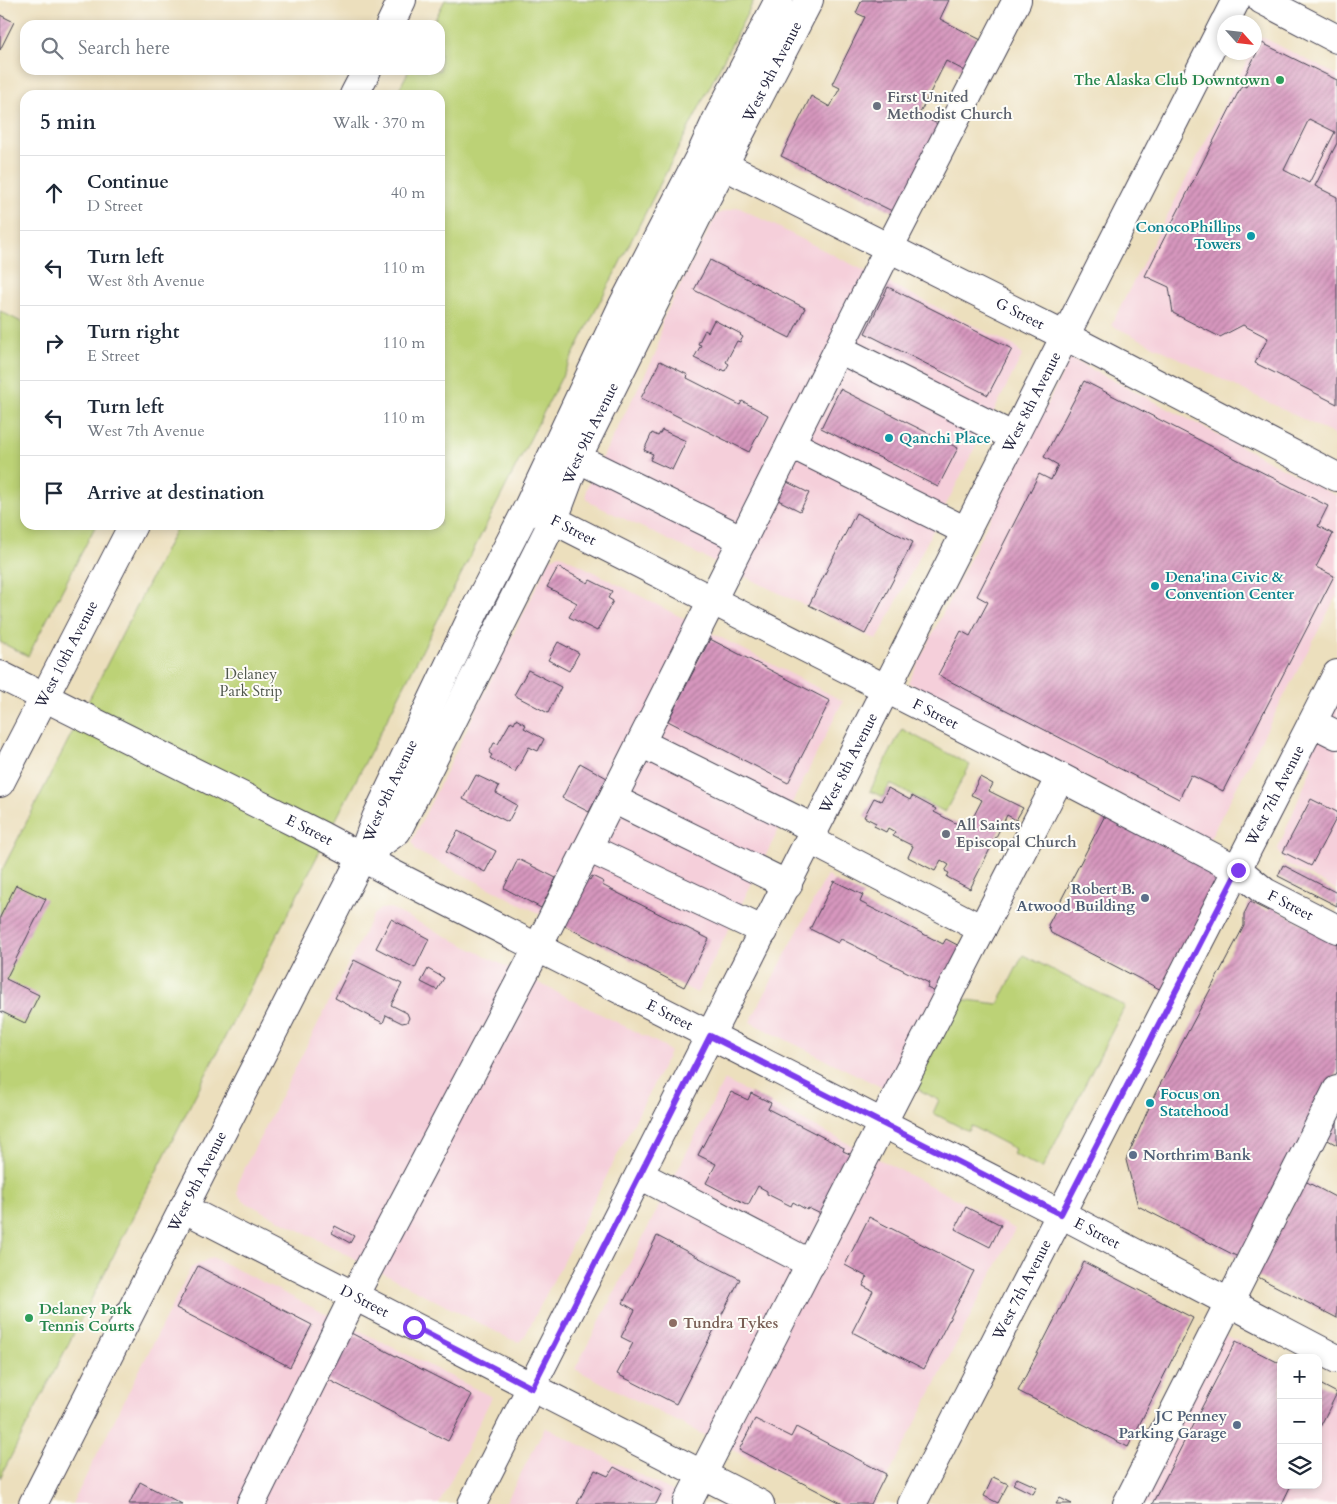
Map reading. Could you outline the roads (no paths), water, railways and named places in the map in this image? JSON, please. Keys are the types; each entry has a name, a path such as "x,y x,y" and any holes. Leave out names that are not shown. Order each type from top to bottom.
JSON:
{"street":[{"name":"West 9th Avenue","path":"362,857 397,831 554,519 577,458 712,159 716,121 779,0"},
{"name":"West 9th Avenue","path":"33,1504 362,857 376,818 478,604 528,507 623,305 809,0"},
{"path":"251,1504 354,1296 538,947 889,248 1017,0"},
{"name":"West 8th Avenue","path":"1229,15 1236,0"},
{"path":"1262,0 1337,39"},
{"name":"West 8th Avenue","path":"472,1504 764,932 1064,336 1217,39"},
{"path":"356,90 364,75"},
{"name":"G Street","path":"712,159 1064,336 1337,477"},
{"path":"839,349 1014,438"},
{"path":"791,444 966,531"},
{"path":"577,458 743,540"},
{"name":"F Street","path":"528,507 1060,777 1238,870 1265,892 1337,928"},
{"name":"West 10th Avenue","path":"0,783 130,530"},
{"name":"West 7th Avenue","path":"912,1504 1337,674"},
{"name":"E Street","path":"0,675 362,857 1061,1214 1337,1359"},
{"path":"1313,723 1337,735"},
{"path":"641,743 813,835 982,929"},
{"path":"687,1504 1060,777"},
{"path":"613,799 788,884"},
{"path":"588,848 764,932"},
{"path":"1127,1504 1337,1090"},
{"path":"640,1175 811,1264"},
{"name":"D Street","path":"183,1208 760,1504"}],"place":[{"name":"The Alaska Club Downtown","path":"1280,80"},
{"name":"First United Methodist Church","path":"877,106"},
{"name":"ConocoPhillips Towers","path":"1251,236"},
{"name":"Qanchi Place","path":"889,438"},
{"name":"Dena'ina Civic & Convention Center","path":"1155,586"},
{"name":"All Saints Episcopal Church","path":"946,834"},
{"name":"Robert B. Atwood Building","path":"1145,898"},
{"name":"Focus on Statehood","path":"1150,1103"},
{"name":"Northrim Bank","path":"1133,1155"},
{"name":"Delaney Park Tennis Courts","path":"29,1318"},
{"name":"Tundra Tykes","path":"673,1323"},
{"name":"JC Penney Parking Garage","path":"1237,1425"}],"park label":[{"name":"Delaney Park Strip","path":"251,682"}]}
